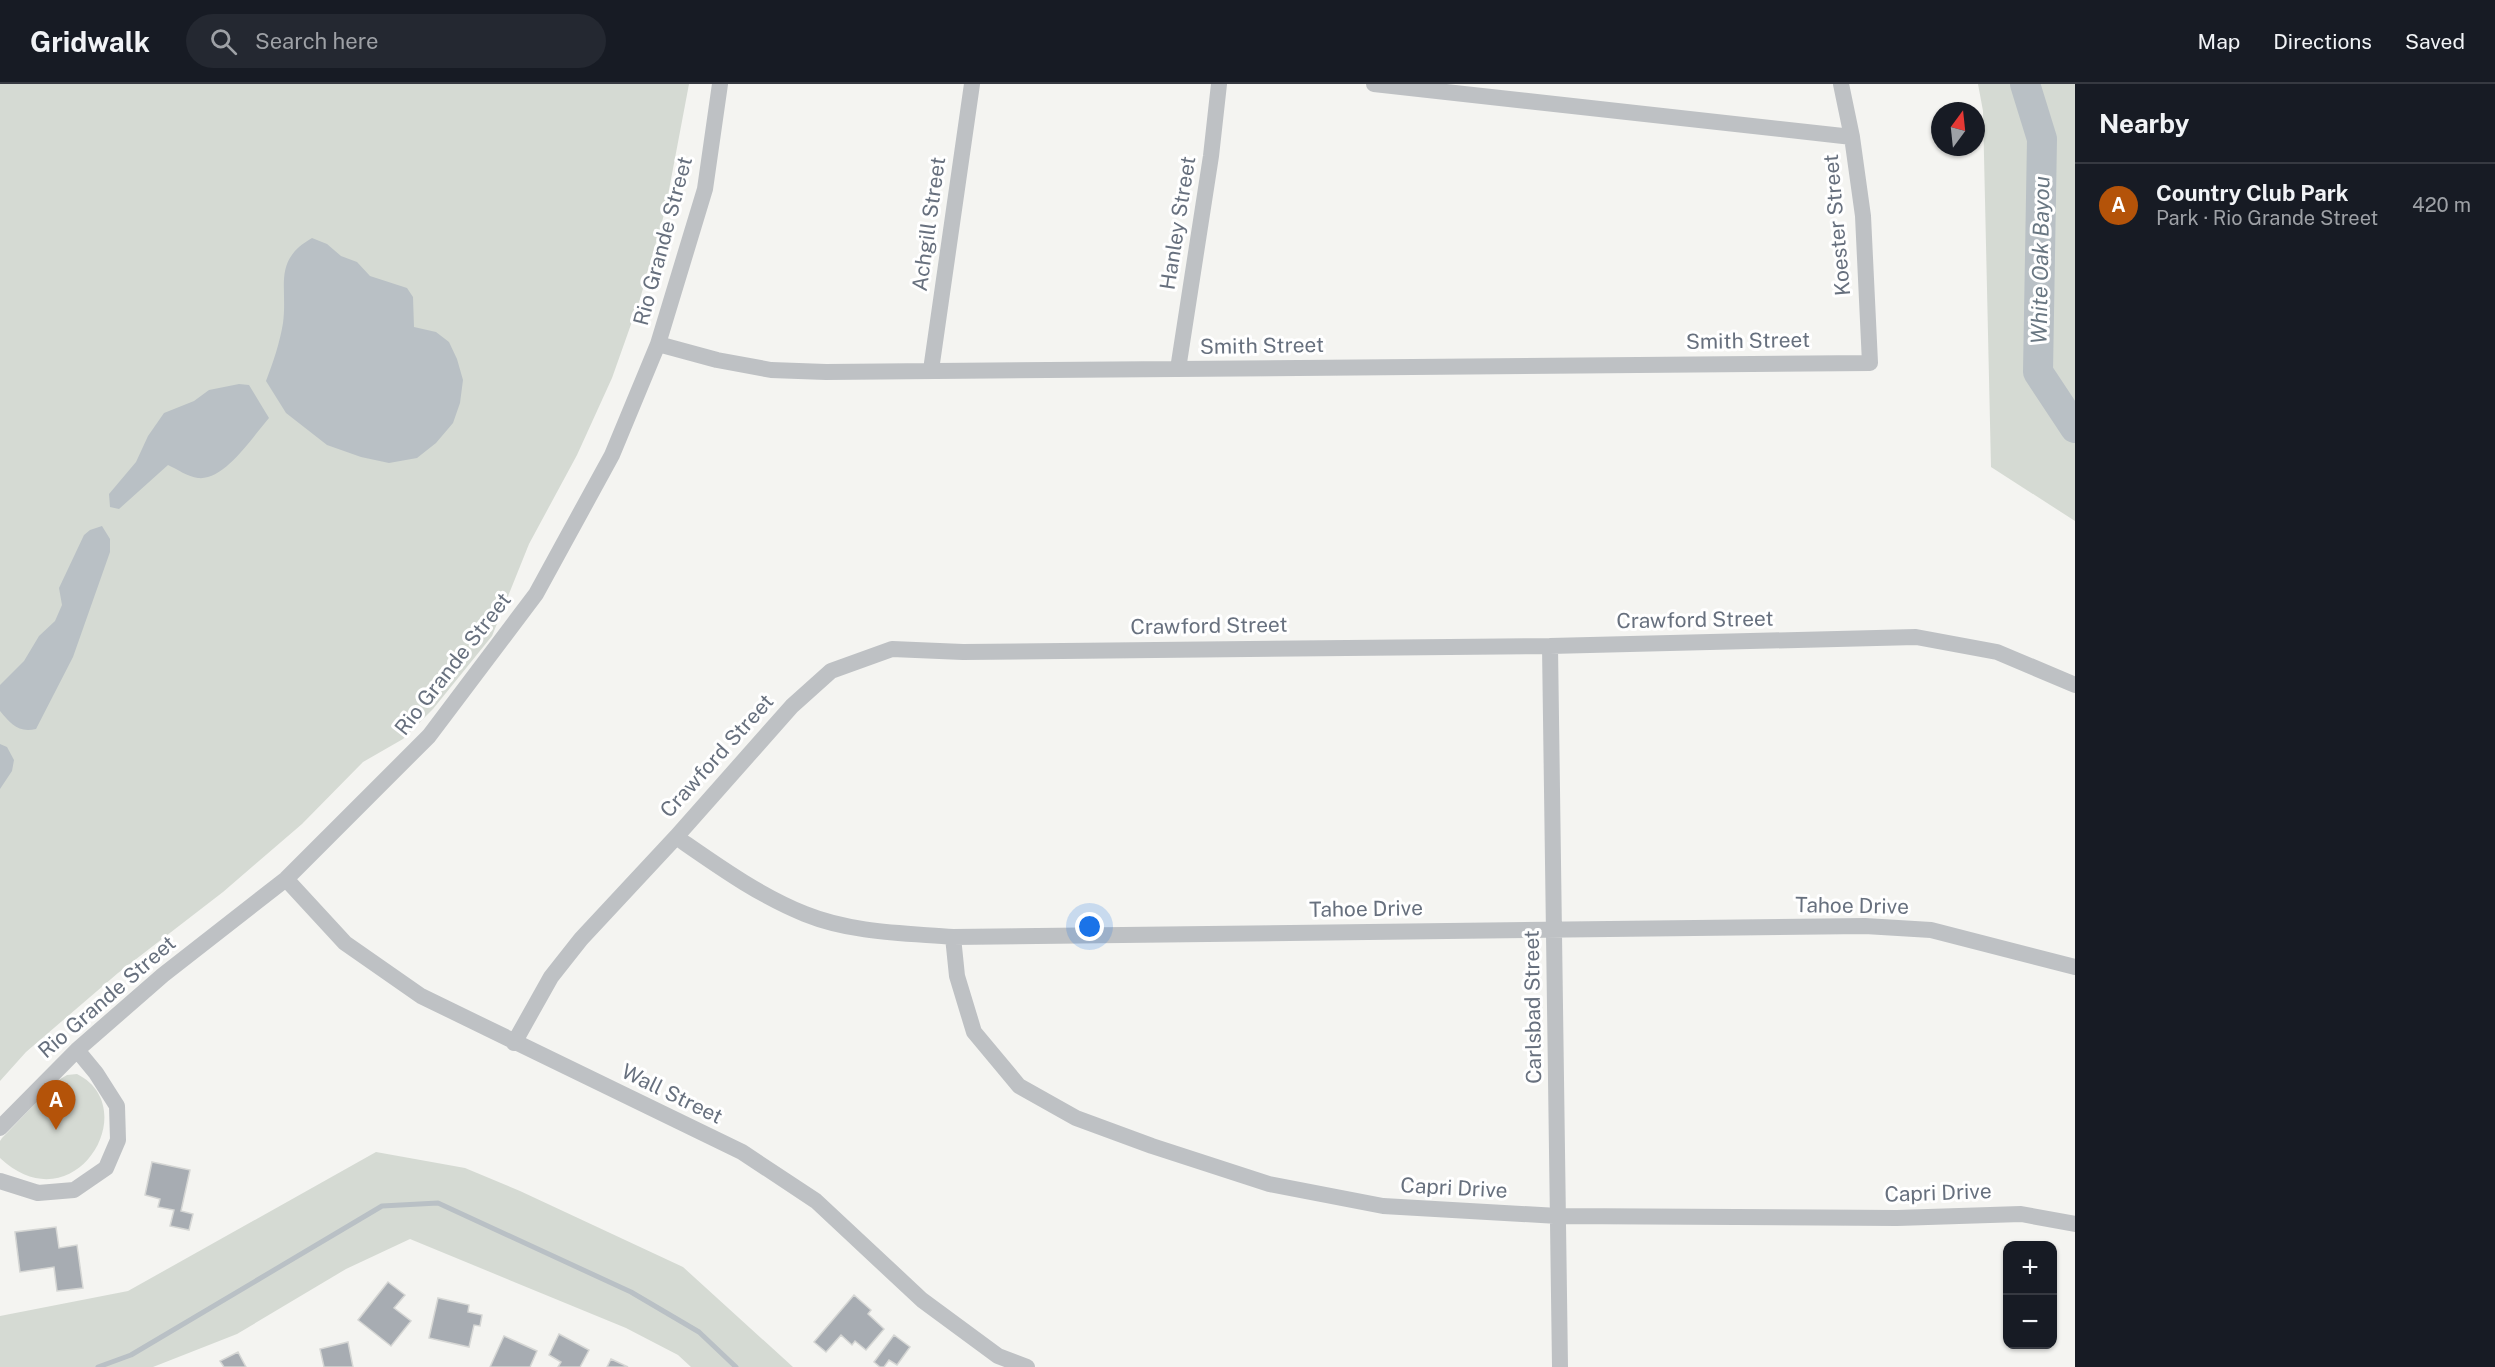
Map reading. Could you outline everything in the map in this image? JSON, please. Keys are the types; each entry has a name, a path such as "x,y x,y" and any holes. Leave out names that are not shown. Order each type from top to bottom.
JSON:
{"street":[{"name":"Rio Grande Street","path":"0,1128 77,1050 163,975 286,879 429,736 536,594 612,455 658,344 705,189 720,84"},
{"name":"Achgill Street","path":"931,370 972,84"},
{"name":"Hanley Street","path":"1178,369 1211,156 1219,84"},
{"path":"1374,84 1852,137"},
{"name":"Koester Street","path":"1841,84 1852,137 1863,216 1869,363"},
{"name":"Smith Street","path":"658,344 717,360 771,370 826,372 1869,363"},
{"name":"Crawford Street","path":"514,1043 551,977 580,939 676,837 792,706 831,671 892,649 963,652 1550,646 1916,638 1996,652 2075,685"},
{"name":"Carlsbad Street","path":"1550,646 1560,1367"},
{"name":"Tahoe Drive","path":"676,837 750,888 806,915 870,931 953,937 1865,926 1931,930 2075,967"},
{"name":"Wall Street","path":"286,879 345,942 421,996 742,1152 816,1201 921,1300 998,1356 1027,1367"},
{"name":"Capri Drive","path":"953,937 957,976 974,1032 1019,1086 1076,1118 1152,1146 1269,1184 1383,1206 1558,1216 1897,1218 2021,1214 2075,1224"},
{"path":"0,1181 38,1193 74,1190 106,1168 118,1140 117,1106 96,1073 77,1050"}],"shaded area":[{"path":"0,84 689,84 665,211 640,299 612,378 577,455 529,544 492,636 433,709 403,739 363,762 302,824 223,892 118,973 26,1052 0,1081"},
{"path":"1978,84 2075,84 2075,521 1991,467 1984,156 1985,102 1981,102"},
{"path":"312,238 327,244 341,256 357,262 370,276 407,288 413,297 414,327 436,332 449,342 463,380 460,403 453,423 436,443 417,458 389,463 361,457 327,445 286,413 266,381 283,323 284,275 287,265 299,247"},
{"path":"239,384 249,385 269,418 238,456 208,477 198,478 186,475 168,465 119,509 110,507 109,494 136,462 148,436 164,413 194,401 209,390"},
{"path":"102,526 110,539 110,552 73,657 36,729 24,730 11,723 0,711 0,685 24,661 39,636 55,621 62,605 59,588 84,535"},
{"path":"0,744 7,747 14,760 12,771 0,789"},
{"path":"77,1074 96,1090 104,1111 102,1134 92,1155 75,1171 53,1179 27,1176 0,1158 2,1138 57,1081 67,1075"},
{"path":"376,1152 465,1168 520,1191 683,1267 793,1367 691,1367 678,1355 626,1328 410,1239 346,1269 237,1334 153,1367 0,1367 0,1316 128,1291"}],"building":[{"path":"152,1162 190,1170 181,1211 193,1214 189,1230 170,1226 174,1210 158,1207 160,1199 145,1195"},
{"path":"56,1227 59,1248 77,1245 83,1288 57,1291 54,1267 20,1272 15,1232"},
{"path":"388,1282 405,1295 394,1308 411,1321 391,1346 358,1320"},
{"path":"854,1295 871,1310 868,1314 884,1329 866,1350 855,1341 852,1345 841,1335 826,1352 814,1342"},
{"path":"438,1298 469,1305 468,1312 482,1315 480,1326 474,1325 469,1347 429,1338"},
{"path":"559,1334 589,1350 580,1367 558,1367 561,1362 549,1355"},
{"path":"894,1335 910,1347 897,1365 889,1360 884,1367 880,1367 874,1362"},
{"path":"504,1336 537,1351 530,1367 490,1367"},
{"path":"348,1342 353,1367 324,1367 320,1349"},
{"path":"238,1352 246,1367 224,1367 220,1361"},
{"path":"611,1359 628,1367 607,1367"}],"waterway":[{"name":"White Oak Bayou","path":"2025,84 2042,139 2038,372 2075,428"},
{"path":"98,1367 131,1355 382,1206 438,1203 631,1292 699,1332 736,1367"}],"place":[{"name":"Country Club Park","path":"56,1130"}]}
